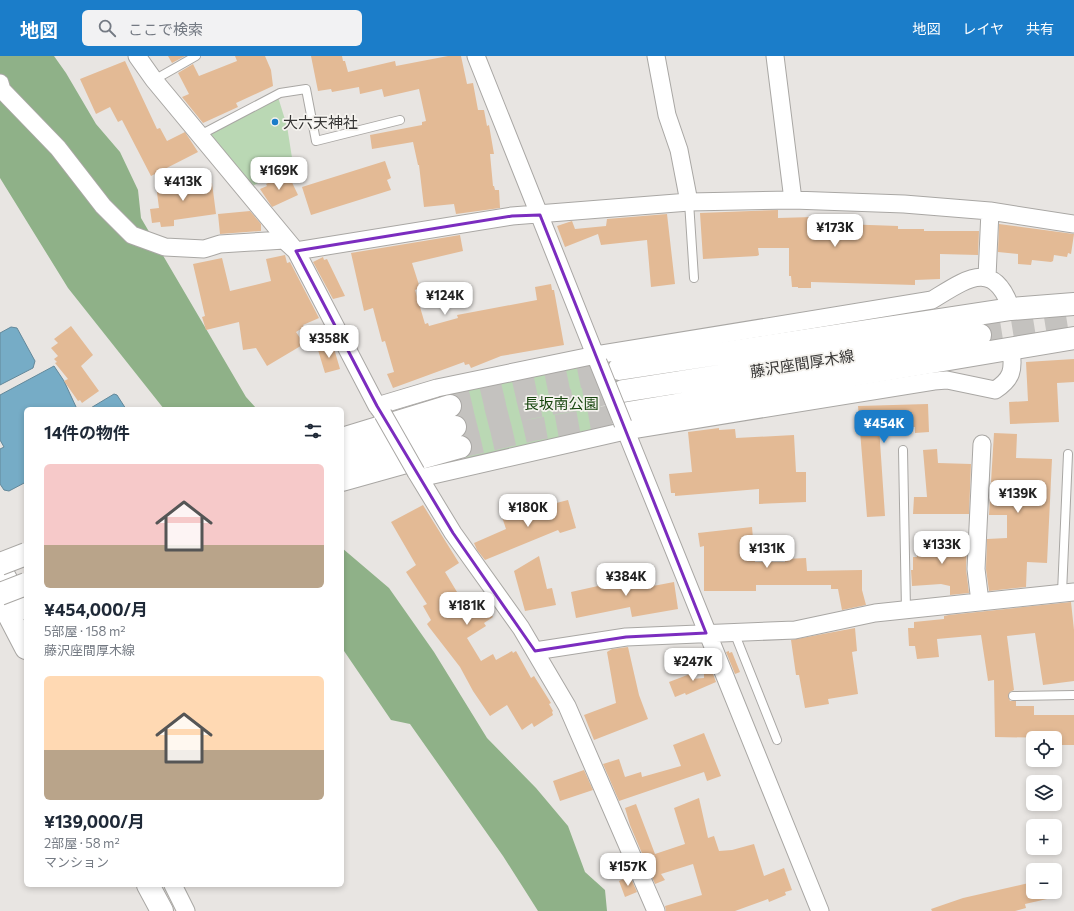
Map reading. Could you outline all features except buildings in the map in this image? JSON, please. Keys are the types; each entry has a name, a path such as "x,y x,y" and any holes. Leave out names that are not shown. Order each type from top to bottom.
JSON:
{"main road":[{"path":"619,369 1011,309 1074,304"},
{"name":"藤沢座間厚木線","path":"623,390 980,335"},
{"path":"625,423 1074,338"},
{"path":"344,438 450,406"},
{"path":"344,479 458,437 347,458"},
{"path":"0,563 24,555"},
{"path":"0,594 24,585"},
{"path":"0,598 24,644"},
{"path":"149,887 162,911"}],"street":[{"path":"137,56 154,80 296,251 380,410 418,475 453,533 535,651 567,706 656,911"},
{"path":"476,56 597,358 625,423 706,633 820,911"},
{"path":"656,56 667,115 679,150 689,202"},
{"path":"775,56 793,200"},
{"path":"1,87 58,148 103,206 132,235 165,247 204,249 220,244 284,240 296,251"},
{"path":"296,251 512,216 540,215 689,202 793,200 904,204 990,211 1074,224"},
{"path":"987,277 990,211"},
{"path":"380,410 437,388 597,358 932,300 969,278 987,277 999,286 1007,298 1011,309"},
{"path":"418,475 625,423 947,380 995,390 1005,384 1011,374 1011,350"},
{"path":"980,602 976,569 982,444"},
{"path":"0,563 24,607"},
{"path":"535,651 626,637 795,630 875,613 1068,592"},
{"path":"173,887 186,911"}],"lane":[{"path":"154,80 196,56"},
{"path":"200,135 280,93 306,89 316,141 400,120"},
{"path":"689,202 694,278"},
{"path":"903,450 906,610"},
{"path":"1068,454 1071,475 1068,592"},
{"path":"734,632 777,740"},
{"path":"1013,696 1074,695"}],"highlighted area":[{"path":"540,215 706,633 626,637 535,651 453,533 377,406 296,251 512,216"}],"green space":[{"path":"0,56 54,56 66,73 96,124 120,152 138,190 141,218 246,397 255,407 162,407 68,288 0,178"},
{"path":"278,97 287,126 293,164 249,188 206,135"},
{"name":"長坂南公園","path":"583,364 609,427 466,459 451,394"},
{"path":"344,550 389,588 434,652 487,738 536,788 568,826 585,872 605,890 607,911 538,911 503,856 410,724 391,720 344,651"}],"water":[{"path":"11,327 17,328 35,361 33,368 0,385 0,333"},
{"path":"54,366 64,381 76,407 24,407 24,483 9,491 4,490 0,484 0,449 4,447 0,440 0,395"},
{"path":"114,394 117,395 125,407 92,407"}],"tunnel":[{"path":"980,335 1074,320"},
{"path":"450,406 526,388 619,369"},
{"path":"455,427 529,408 623,391"},
{"path":"460,447 533,430 628,413"}],"place":[{"name":"大六天神社","path":"275,122"}]}
